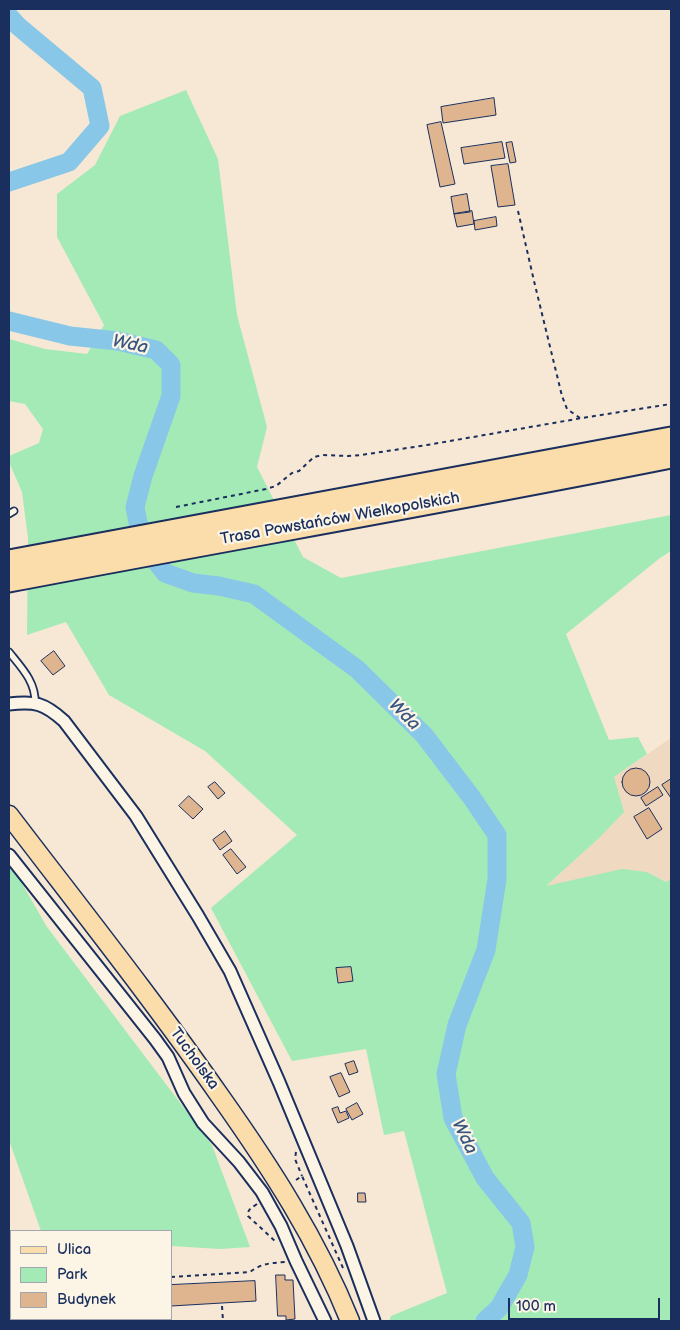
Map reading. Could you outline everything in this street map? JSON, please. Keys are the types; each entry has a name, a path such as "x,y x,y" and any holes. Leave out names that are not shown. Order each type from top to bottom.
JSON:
{"highway":[{"name":"Trasa Powstańców Wielkopolskich","path":"9,581 35,566 320,513 671,438"},
{"name":"Trasa Powstańców Wielkopolskich","path":"320,513 547,481 671,457"},
{"name":"Trasa Powstańców Wielkopolskich","path":"9,561 35,566"}],"main road":[{"name":"Tucholska","path":"9,815 149,998 259,1151 314,1243 333,1280 350,1321"}],"street":[{"path":"9,708 29,702"},
{"path":"9,704 29,702 51,709 64,720 136,816 198,916 230,971 279,1082 347,1246 374,1321"},
{"path":"9,856 168,1057 184,1093 202,1122 239,1162 262,1192 281,1226 295,1260 325,1321"}],"lane":[{"path":"9,652 34,687 36,695 29,702"}],"path":[{"path":"518,211 562,396 567,409 580,418"},
{"path":"176,507 276,486 314,457 324,455 361,455 671,404"},
{"path":"296,1180 302,1176 344,1270"},
{"path":"257,1204 249,1210 248,1216 295,1260"},
{"path":"172,1277 250,1272 264,1264 295,1260"},
{"path":"222,1306 223,1321"}],"shaded area":[{"path":"671,738 671,879 666,882 647,872 545,887 598,839 614,777"}],"green space":[{"path":"186,90 218,159 237,315 267,427 257,467 303,557 341,578 671,515 671,551 566,634 609,740 638,737 647,754 614,777 624,812 598,839 546,886 622,869 647,872 666,882 671,879 671,1321 389,1321 391,1316 447,1293 404,1131 384,1135 366,1049 292,1061 211,908 297,835 205,751 109,695 66,622 27,635 28,538 22,492 9,462 9,456 39,443 43,429 25,404 9,401 9,339 45,349 87,354 104,325 57,237 57,194 95,165 120,116"},
{"path":"9,861 47,927 212,1145 250,1247 220,1249 172,1246 172,1230 41,1230 9,1140"}],"building":[{"path":"494,98 496,115 443,123 441,107"},
{"path":"441,122 455,184 440,187 427,125"},
{"path":"502,142 505,158 464,164 461,148"},
{"path":"512,142 516,162 510,163 506,143"},
{"path":"508,164 515,205 498,207 491,166"},
{"path":"467,194 470,212 454,214 451,197"},
{"path":"472,211 474,224 457,227 454,214"},
{"path":"496,217 497,226 475,230 474,221"},
{"path":"54,651 65,666 53,675 41,661"},
{"path":"636,768 646,772 650,782 646,792 636,796 626,792 622,782 626,772"},
{"path":"671,779 671,798 662,785"},
{"path":"215,782 225,793 218,799 208,787"},
{"path":"658,787 663,795 646,806 641,798"},
{"path":"189,796 203,809 193,819 179,806"},
{"path":"649,808 662,829 647,839 634,817"},
{"path":"225,831 232,841 220,850 213,840"},
{"path":"231,849 246,867 237,874 223,855"},
{"path":"351,967 353,981 338,983 336,968"},
{"path":"354,1061 358,1072 349,1075 345,1064"},
{"path":"341,1073 350,1092 339,1097 330,1077"},
{"path":"357,1103 363,1114 352,1120 346,1109"},
{"path":"338,1107 340,1113 346,1111 349,1118 338,1123 332,1109"},
{"path":"358,1193 365,1193 366,1202 358,1202"},
{"path":"276,1275 285,1275 285,1280 293,1280 295,1319 286,1320 286,1316 278,1316"},
{"path":"255,1281 256,1301 172,1306 172,1285"},
{"path":"55,1320 138,1320 138,1321"}],"waterway":[{"name":"Wda","path":"9,16 18,26 92,88 100,126 69,162 9,182"},
{"name":"Wda","path":"9,321 70,336 118,341 156,350 171,365 171,396 143,476 135,507 142,543 165,573 193,583 219,586 254,594 357,669 424,735 472,798 497,835 497,879 486,950 457,1025 446,1074 453,1118 485,1178 521,1223 525,1247 518,1275 499,1308 485,1321"}]}
